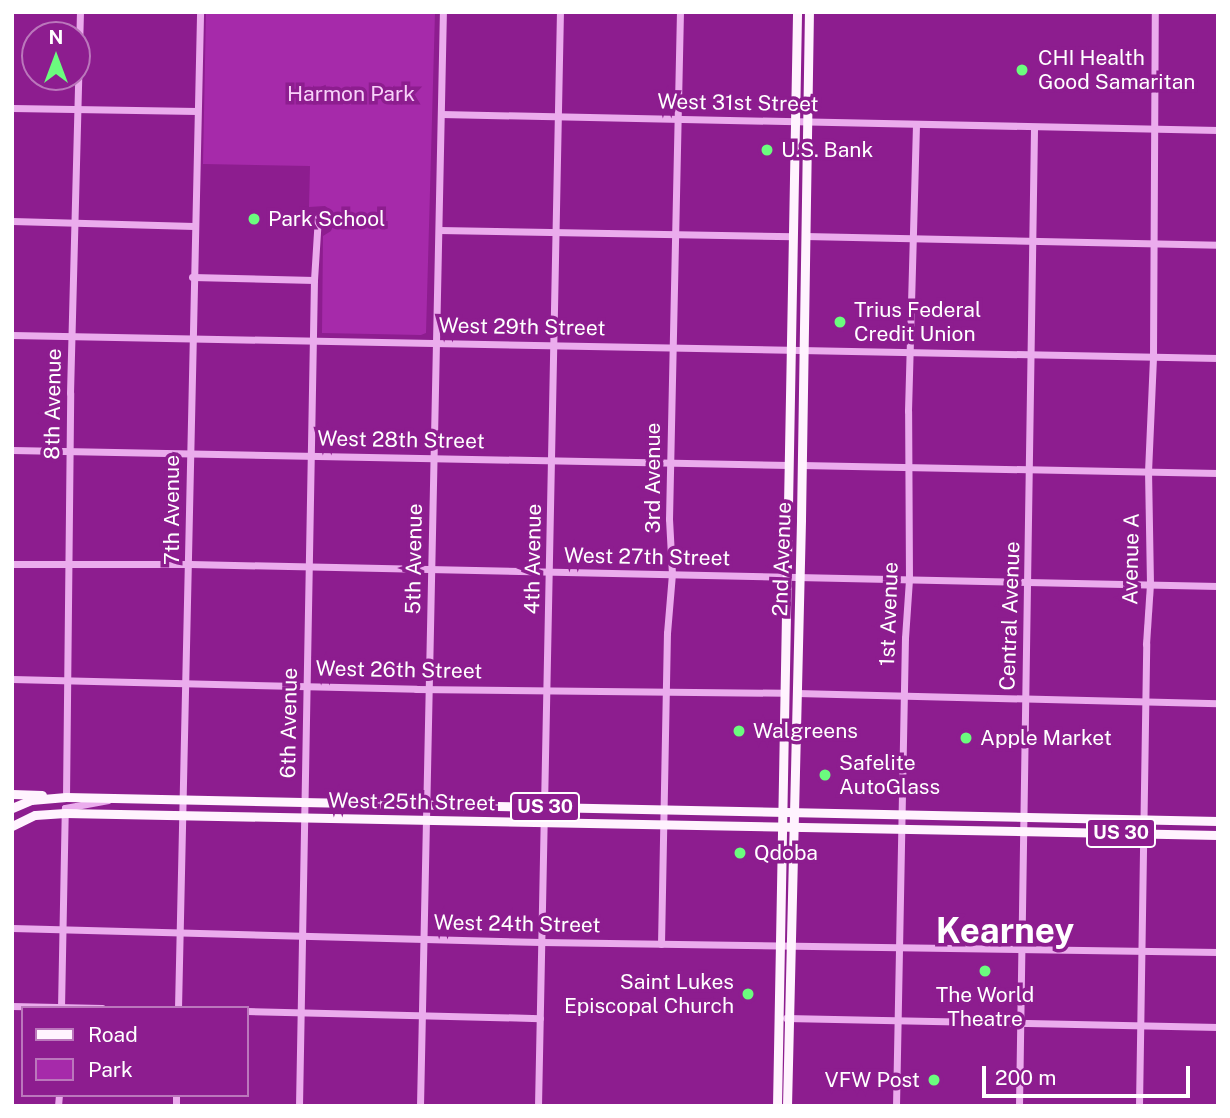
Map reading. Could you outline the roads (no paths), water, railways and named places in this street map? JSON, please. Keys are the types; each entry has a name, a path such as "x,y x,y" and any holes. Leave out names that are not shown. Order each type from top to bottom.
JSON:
{"main road":[{"name":"2nd Avenue","path":"777,1106 797,12"},
{"name":"2nd Avenue","path":"787,1106 809,12"},
{"path":"12,794 54,797"},
{"name":"West 25th Street","path":"12,808 31,800 66,797 1024,818"},
{"name":"West 25th Street","path":"12,826 35,816 65,813 1024,831"},
{"name":"US 30","path":"1024,818 1218,821"},
{"name":"US 30","path":"1024,831 1218,835"}],"street":[{"name":"8th Avenue","path":"66,797 69,451 80,12"},
{"name":"7th Avenue","path":"178,1006 190,564 192,277 200,12"},
{"name":"5th Avenue","path":"420,1106 443,12"},
{"name":"4th Avenue","path":"538,1106 560,12"},
{"name":"3rd Avenue","path":"661,944 666,692 672,574 670,463 680,12"},
{"name":"Avenue A","path":"1139,1106 1146,644 1150,584 1155,12"},
{"path":"12,108 197,111"},
{"name":"West 31st Street","path":"441,114 1218,130"},
{"name":"1st Avenue","path":"896,1106 909,580 907,467 916,124"},
{"name":"Central Avenue","path":"1018,1106 1034,127"},
{"name":"6th Avenue","path":"299,1106 314,280 318,216"},
{"path":"12,221 194,226"},
{"path":"439,230 793,236"},
{"path":"805,236 1218,245"},
{"path":"192,277 314,280"},
{"name":"West 29th Street","path":"12,335 1218,358"},
{"name":"West 28th Street","path":"12,450 789,465"},
{"path":"801,465 1218,473"},
{"name":"West 27th Street","path":"12,564 190,564 1218,586"},
{"name":"West 26th Street","path":"12,679 187,681 429,689 784,693"},
{"path":"796,693 904,698 1218,703"},
{"path":"61,1006 65,813 68,806 97,804 112,798"},
{"name":"West 24th Street","path":"12,928 541,942 1218,952"},
{"path":"248,1011 540,1018"},
{"path":"778,1017 897,1022 1218,1027"}],"place":[{"name":"CHI Health Good Samaritan","path":"1022,70"},
{"name":"U.S. Bank","path":"767,150"},
{"name":"Park School","path":"254,219"},
{"name":"Trius Federal Credit Union","path":"840,322"},
{"name":"Walgreens","path":"739,731"},
{"name":"Apple Market","path":"966,738"},
{"name":"Safelite AutoGlass","path":"825,775"},
{"name":"Qdoba","path":"740,853"},
{"name":"The World Theatre","path":"985,971"},
{"name":"Saint Lukes Episcopal Church","path":"748,994"},
{"name":"VFW Post","path":"934,1080"}],"district":[{"name":"Kearney","path":"1005,931"}],"park label":[{"name":"Harmon Park","path":"351,94"}]}
